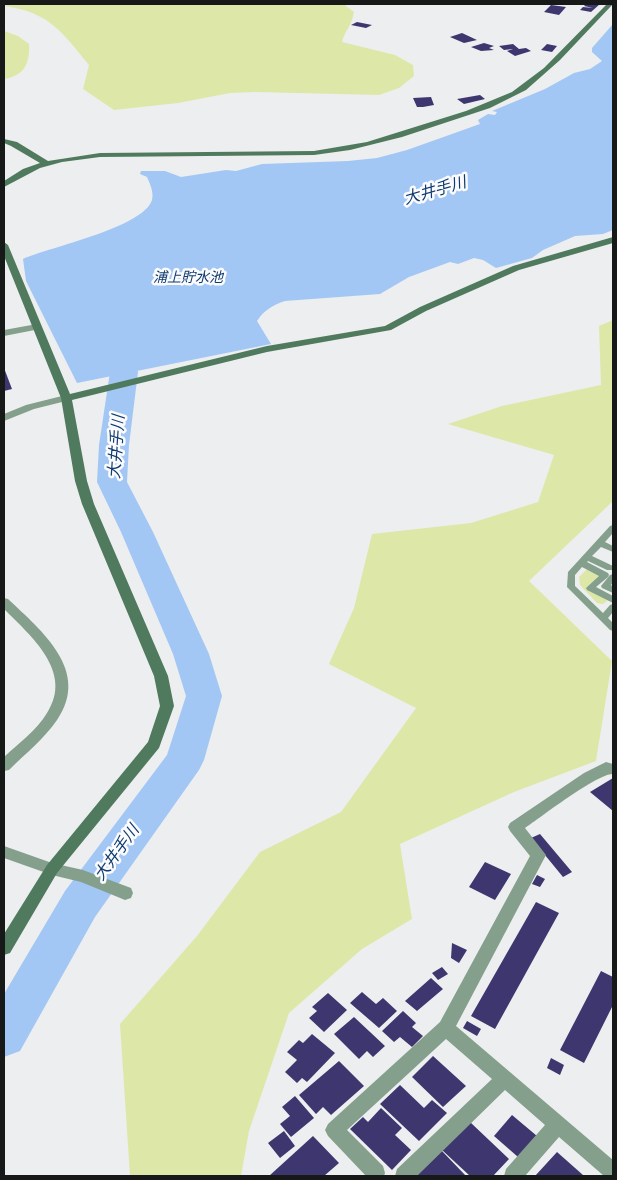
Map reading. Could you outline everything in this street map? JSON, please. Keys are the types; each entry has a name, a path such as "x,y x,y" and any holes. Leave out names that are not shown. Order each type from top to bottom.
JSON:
{"street":[{"path":"4,185 17,173 46,163 71,158 100,155 314,153 345,150 382,141 479,109 522,89 550,65 610,4"},
{"path":"4,141 14,144 46,163"},
{"path":"4,418 30,407 268,349 388,328 431,305 516,268 613,240"},
{"path":"4,246 66,398 81,481 88,504 158,667 167,706 154,744 52,868 4,948"},
{"path":"4,333 37,327"},
{"path":"4,603 43,641 60,667 64,697 52,718 4,766"},
{"path":"376,1173 334,1130 446,1028 538,855 515,827 589,777 606,768 613,769"},
{"path":"4,852 83,876 125,893"},
{"path":"446,1028 613,1172"},
{"path":"404,1176 505,1078"},
{"path":"513,1176 558,1124"}],"lane":[{"path":"613,528 571,574 571,587 613,628"},
{"path":"600,543 613,549"},
{"path":"584,560 612,567"},
{"path":"584,560 604,575 590,588 613,600"},
{"path":"613,578 605,586 613,590"},
{"path":"603,618 613,607"}],"green space":[{"path":"4,4 346,4 354,12 342,42 395,55 413,65 414,76 399,88 379,95 230,93 178,103 114,110 83,89 89,65 62,33 44,19 32,13 4,6"},
{"path":"4,31 18,36 29,44 29,51 27,63 21,72 4,79"},
{"path":"613,320 613,501 529,581 612,661 596,761 514,792 400,844 412,919 362,949 289,1013 249,1131 241,1176 130,1176 120,1024 197,936 260,852 341,812 416,708 329,664 354,608 372,534 471,523 538,502 554,455 448,424 502,406 601,385 599,326"},
{"path":"587,569 600,575 587,589 606,598 607,601 603,604 597,603 580,585 579,577"}],"water":[{"name":"浦上貯水池","path":"613,24 613,230 603,234 575,236 543,250 532,258 496,268 483,260 474,258 458,264 450,262 409,277 380,294 285,301 269,308 257,321 271,344 77,383 26,281 23,259 114,228 145,210 152,200 152,194 147,177 140,174 141,171 165,171 181,177 226,170 236,171 262,164 377,158 407,150 480,124 478,120 488,114 495,115 497,112 492,111 545,89 574,73 590,69 602,61 592,52 592,48"}],"building":[{"path":"586,4 600,4 591,12 580,10 583,7 593,8 584,6"},
{"path":"551,5 566,7 559,15 544,12"},
{"path":"357,22 372,25 366,28 351,25"},
{"path":"462,33 477,40 464,43 450,37"},
{"path":"484,43 494,46 489,48 494,50 481,51 471,47"},
{"path":"513,44 519,49 526,48 531,51 515,56 507,51 513,49 504,50 499,46"},
{"path":"547,44 557,46 552,52 541,50"},
{"path":"480,95 485,99 464,104 457,99"},
{"path":"431,97 434,105 423,107 417,107 413,98"},
{"path":"4,368 12,389 4,391"},
{"path":"613,778 613,811 590,792"},
{"path":"540,834 572,872 563,877 531,838"},
{"path":"485,862 511,874 495,900 469,887"},
{"path":"537,875 545,879 540,887 532,884"},
{"path":"536,902 559,913 495,1029 471,1016"},
{"path":"452,943 467,950 459,963 451,958"},
{"path":"442,967 448,974 438,980 432,973"},
{"path":"601,971 613,977 613,1005 584,1063 560,1050"},
{"path":"431,978 443,989 417,1011 405,1001"},
{"path":"362,992 376,1004 383,998 397,1011 379,1028 350,1003"},
{"path":"328,993 347,1010 324,1032 309,1018 317,1011 312,1007"},
{"path":"403,1011 416,1023 412,1027 423,1036 412,1047 400,1037 394,1042 382,1031"},
{"path":"354,1017 385,1046 373,1057 367,1051 359,1059 334,1034"},
{"path":"467,1021 481,1029 477,1036 463,1028"},
{"path":"312,1034 335,1053 307,1082 302,1078 297,1083 285,1072 297,1060 287,1052 299,1040 303,1043"},
{"path":"433,1056 466,1086 443,1107 412,1077"},
{"path":"551,1058 564,1065 560,1075 547,1068"},
{"path":"339,1061 364,1086 331,1115 323,1107 316,1114 299,1095"},
{"path":"400,1085 424,1108 432,1100 447,1113 419,1141 380,1104"},
{"path":"295,1096 314,1118 291,1137 280,1124 290,1116 282,1107"},
{"path":"381,1108 402,1128 395,1135 411,1150 392,1170 350,1129 363,1117 368,1122"},
{"path":"512,1115 537,1136 518,1157 494,1136"},
{"path":"470,1122 509,1159 493,1176 470,1176 442,1150"},
{"path":"284,1131 295,1146 280,1158 268,1143"},
{"path":"313,1136 339,1163 324,1176 269,1176"},
{"path":"441,1150 466,1176 414,1176"},
{"path":"557,1152 583,1175 535,1176"}],"waterway":[{"name":"大井手川","path":"4,1036 80,904 185,760 204,696 191,654 137,532 112,482 114,445 124,372 118,355 114,330"}]}
